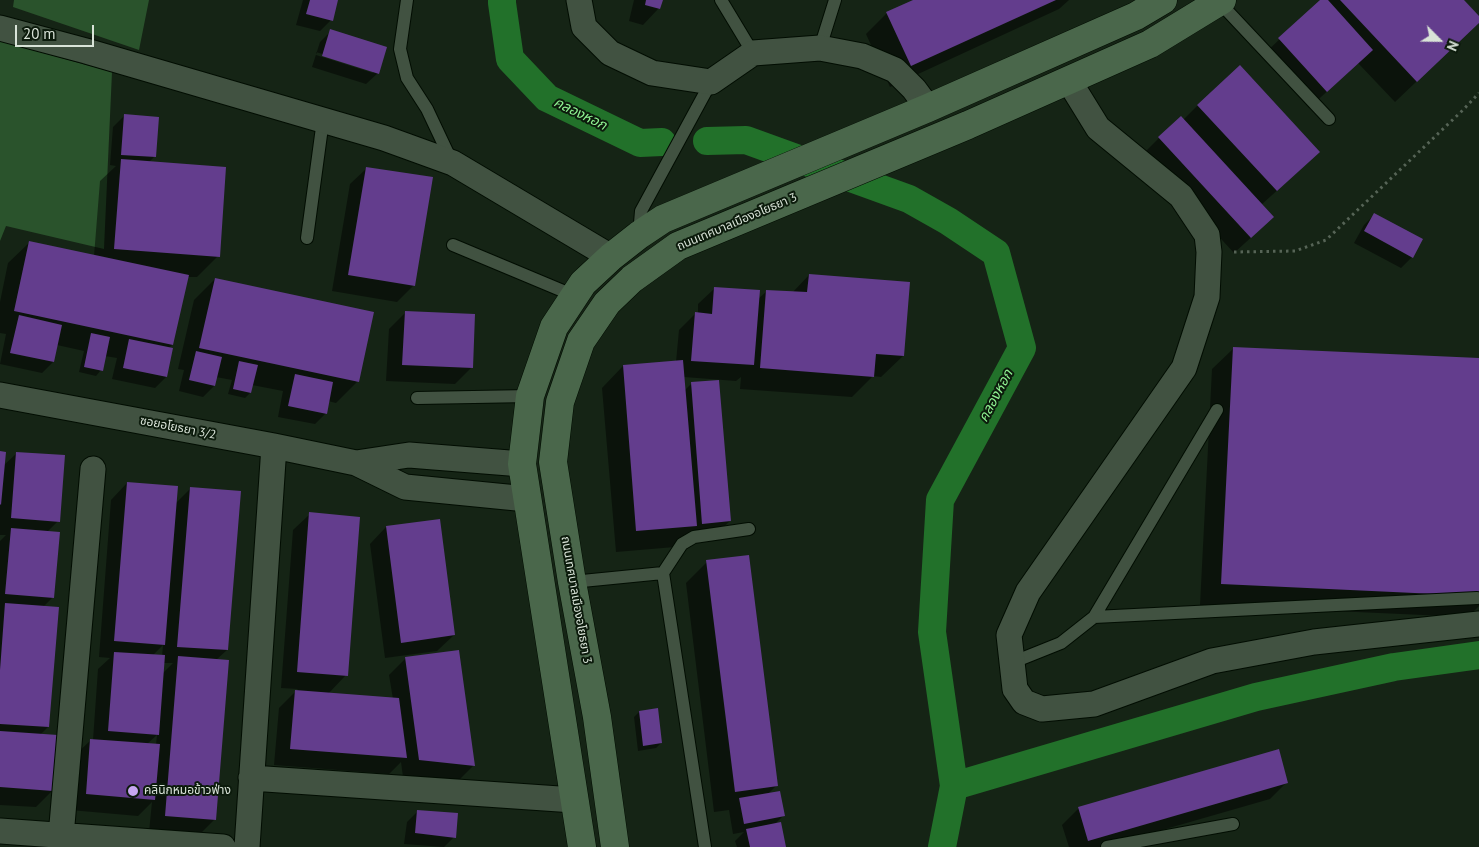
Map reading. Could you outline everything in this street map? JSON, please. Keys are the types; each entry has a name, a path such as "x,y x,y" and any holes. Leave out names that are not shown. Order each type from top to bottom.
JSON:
{"street":[{"path":"579,0 584,27 610,53 652,73 712,82 753,53 820,48 862,56 895,70 914,89 920,112"},
{"path":"582,847 522,464 530,396 554,327 583,283 639,235 663,219 920,112 1136,16 1163,0"},
{"name":"ถนนเทศบาลเมืองอโยธยา 3","path":"615,847 597,717 572,582 553,462 560,402 582,341 607,303 640,274 678,246 1069,81 1150,44 1221,1"},
{"path":"0,28 86,51 384,138 453,163 612,257"},
{"path":"1069,81 1098,128 1181,196 1207,235 1209,252 1207,297 1184,368 1028,592 1009,635 1015,689 1024,702 1042,709 1094,704 1212,661 1314,642 1479,624"},
{"name":"ซอยอโยธยา 3/2","path":"0,394 356,463 405,487 527,499"},
{"path":"247,847 274,446"},
{"name":"ซอยอโยธยา 3/2","path":"356,463 409,455 522,464"},
{"path":"61,836 93,469"},
{"path":"562,724 597,717"},
{"path":"251,778 574,800"},
{"path":"0,831 223,847"}],"lane":[{"path":"407,0 400,49 406,78 427,110 453,163"},
{"path":"721,0 753,53"},
{"path":"820,48 835,0"},
{"path":"1221,1 1329,119"},
{"path":"639,235 641,211 712,82"},
{"path":"307,238 323,120"},
{"path":"453,245 575,296"},
{"path":"417,398 530,396"},
{"path":"1011,663 1061,643 1094,617 1217,410"},
{"path":"705,847 662,573 682,544 694,537 749,529"},
{"path":"572,582 662,573"},
{"path":"1094,617 1477,598"},
{"path":"1107,847 1233,824"}],"path":[{"path":"1209,252 1295,252 1326,240 1464,110 1479,93"}],"green space":[{"path":"14,0 149,0 139,50 13,7"},
{"path":"0,41 112,72 104,249 6,226 0,241"}],"building":[{"path":"310,0 338,0 333,21 306,14"},
{"path":"646,0 663,0 660,9 645,5"},
{"path":"913,0 1056,0 911,66 886,12"},
{"path":"1320,0 1328,0 1373,50 1327,92 1278,38"},
{"path":"1340,0 1464,0 1479,16 1479,23 1417,82"},
{"path":"330,29 387,47 379,74 322,56"},
{"path":"1240,65 1320,152 1277,191 1197,105"},
{"path":"124,114 159,117 156,157 121,155"},
{"path":"1181,116 1274,217 1251,238 1158,137"},
{"path":"121,159 226,167 220,257 114,249"},
{"path":"366,167 433,177 415,286 348,275"},
{"path":"1374,213 1423,239 1413,258 1364,231"},
{"path":"29,241 189,275 173,345 14,311"},
{"path":"809,274 910,282 904,356 876,354 874,377 760,368 766,290 807,292"},
{"path":"215,278 374,312 359,382 199,348"},
{"path":"714,287 760,290 754,365 691,361 695,312 712,314"},
{"path":"405,311 475,314 473,368 402,365"},
{"path":"19,315 62,325 54,362 10,353"},
{"path":"91,333 110,337 103,371 84,367"},
{"path":"129,339 173,348 167,377 123,368"},
{"path":"1233,347 1479,358 1479,596 1221,584"},
{"path":"196,351 222,357 215,386 189,380"},
{"path":"683,360 697,526 636,531 623,365"},
{"path":"239,361 258,365 251,393 233,389"},
{"path":"295,374 333,382 327,414 288,406"},
{"path":"719,380 731,521 702,524 691,382"},
{"path":"0,451 6,452 1,505 0,504"},
{"path":"16,452 65,455 60,522 11,518"},
{"path":"127,482 178,486 165,645 114,641"},
{"path":"190,487 241,491 228,650 177,647"},
{"path":"309,512 360,517 348,676 297,672"},
{"path":"440,519 455,635 401,643 386,526"},
{"path":"11,528 60,532 54,598 5,594"},
{"path":"749,555 778,786 735,792 706,560"},
{"path":"5,603 59,607 49,727 0,724 0,670"},
{"path":"459,650 475,766 419,760 405,657"},
{"path":"114,652 165,655 159,735 108,731"},
{"path":"178,656 229,660 216,820 165,816"},
{"path":"295,690 399,698 407,758 290,749"},
{"path":"658,708 662,743 643,746 639,711"},
{"path":"0,731 58,735 53,791 0,787"},
{"path":"90,739 160,744 155,800 86,794"},
{"path":"1279,749 1288,783 1088,841 1078,807"},
{"path":"780,791 785,816 744,824 739,798"},
{"path":"417,810 458,813 456,838 415,833"},
{"path":"781,822 786,847 750,847 746,829"}],"waterway":[{"name":"คลองหอก","path":"502,0 510,59 547,98 640,143 662,142"},
{"name":"คลองหอก","path":"707,141 746,140 909,199 948,221 996,253 1022,348 940,500 932,632 954,786 942,847"},
{"path":"954,786 1256,697 1394,667 1479,655"}],"place":[{"name":"คลินิกหมอข้าวฟ่าง","path":"133,791"}]}
